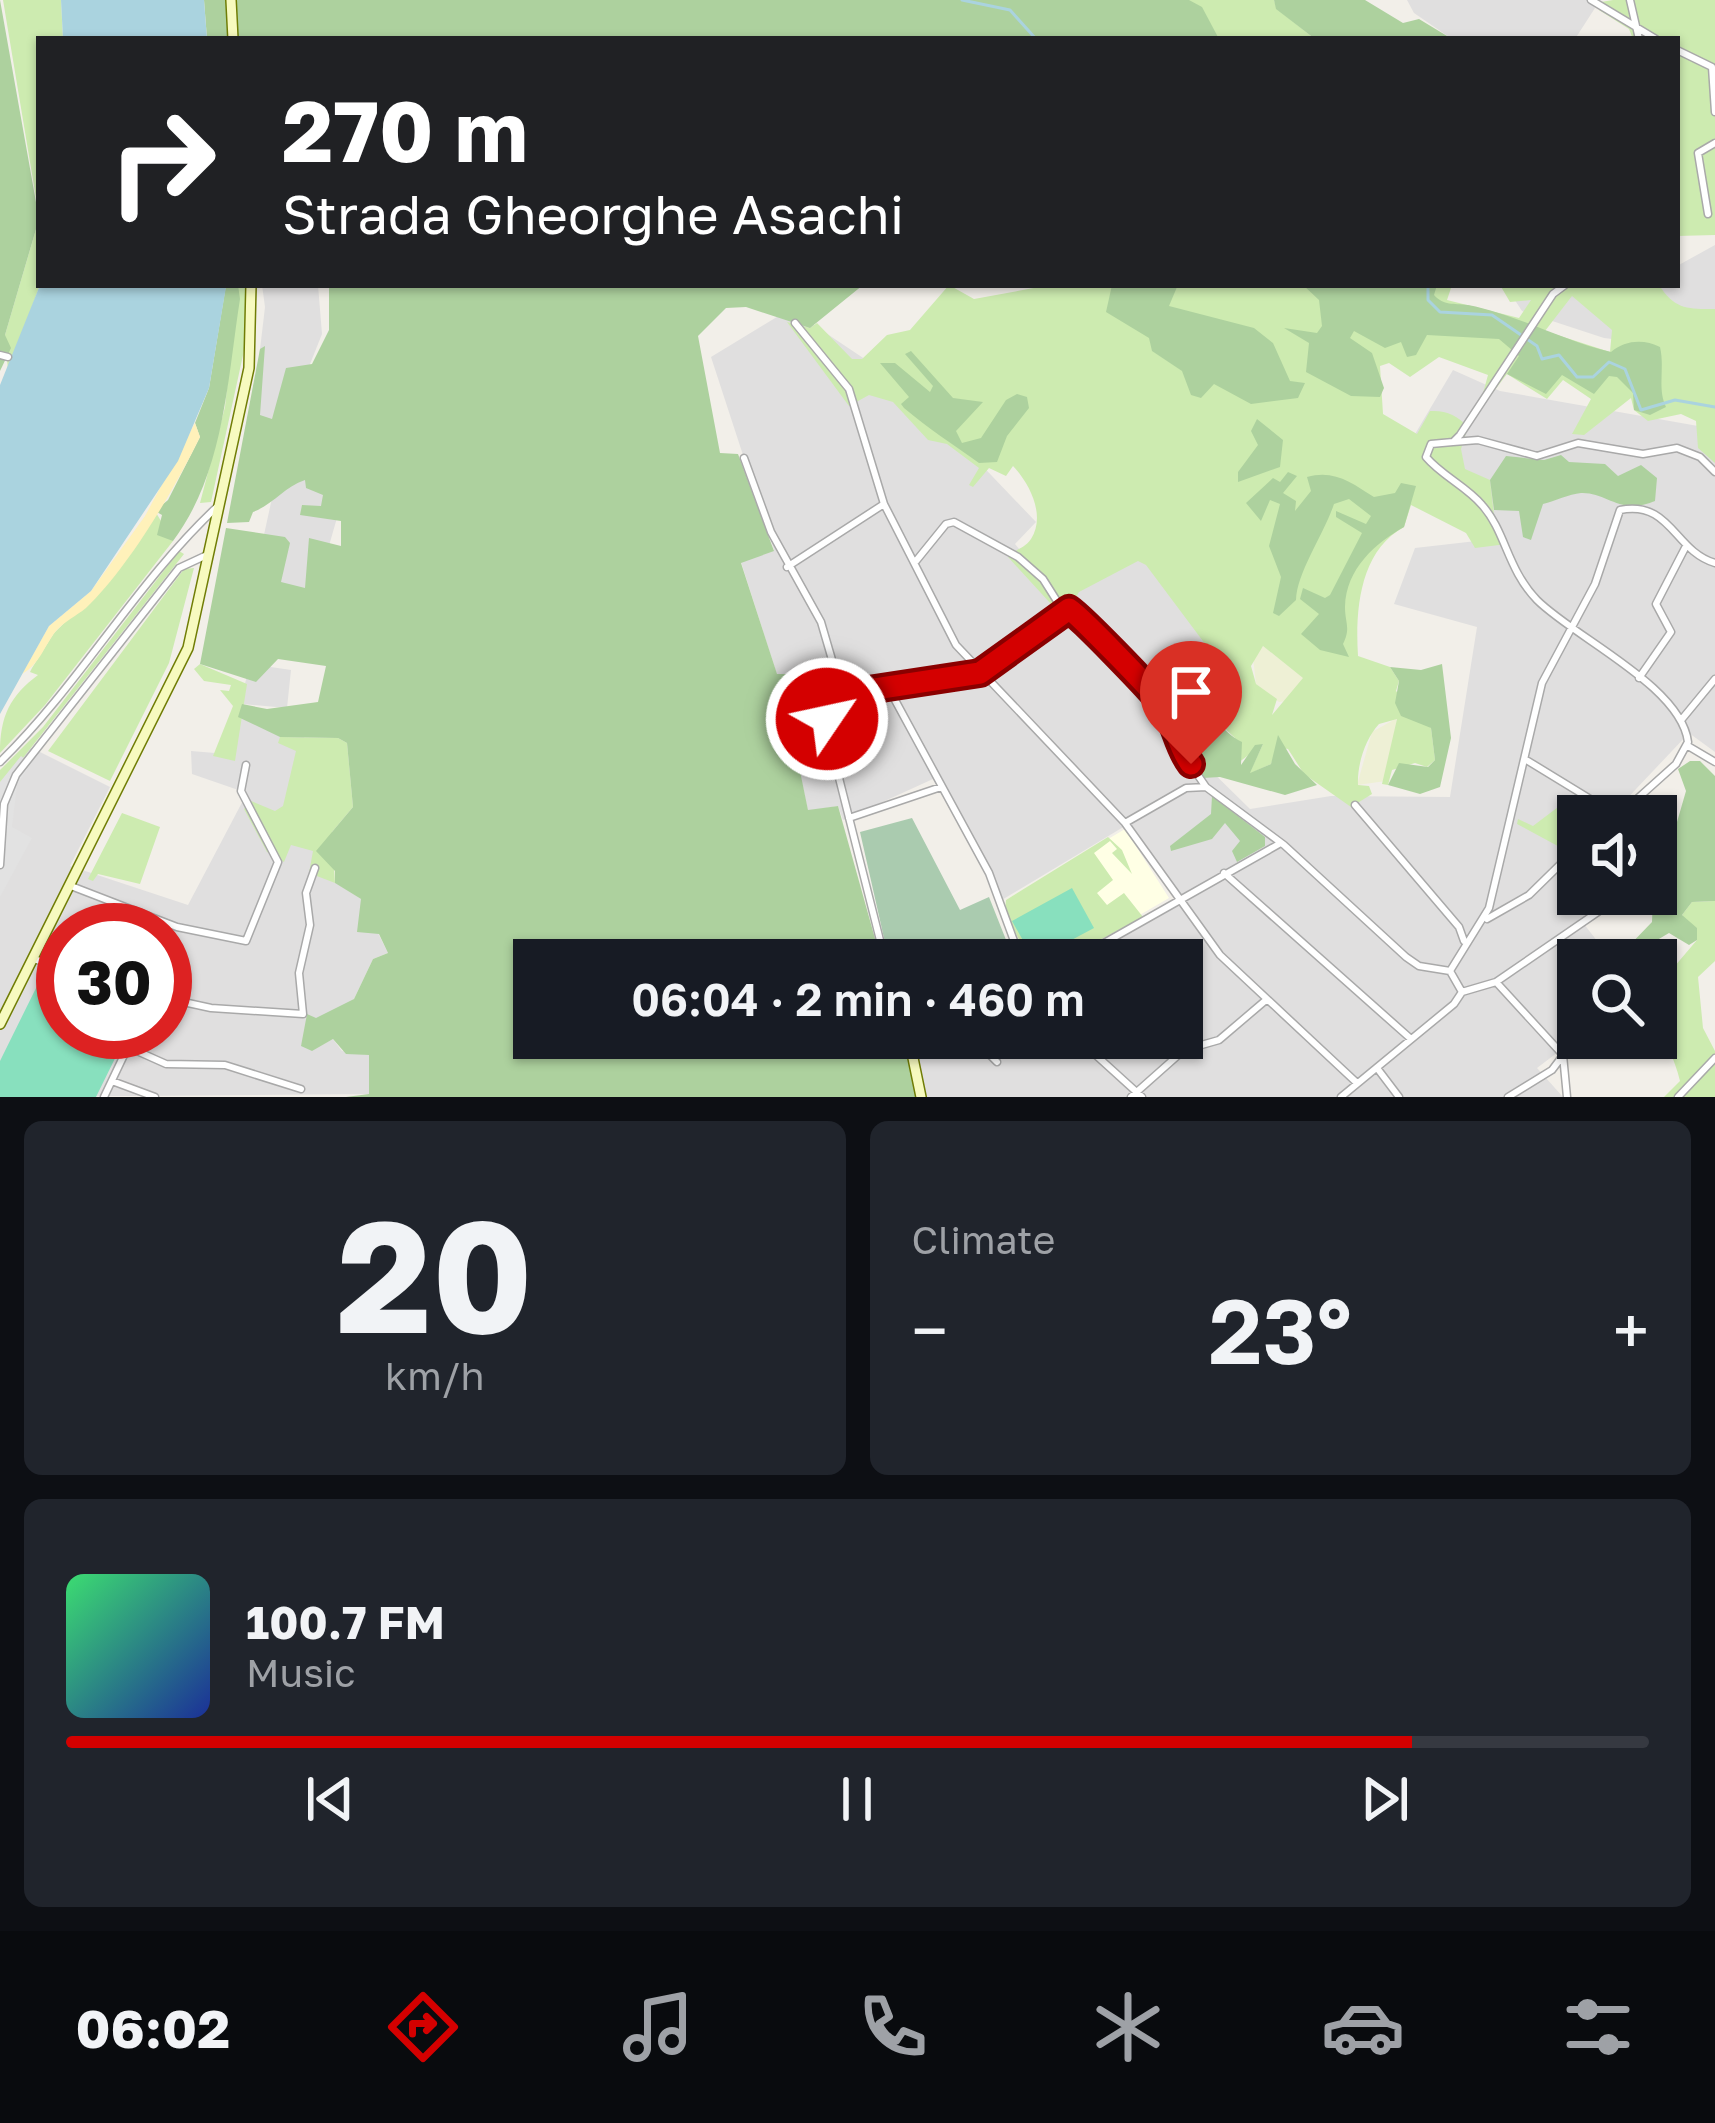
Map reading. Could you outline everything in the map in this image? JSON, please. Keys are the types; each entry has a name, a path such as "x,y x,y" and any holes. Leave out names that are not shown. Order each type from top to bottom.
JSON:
{"main road":[{"path":"231,0 232,36"},
{"path":"0,1024 177,676 211,554 253,341 251,288"},
{"path":"913,1059 921,1097"}],"street":[{"path":"1591,0 1651,36"},
{"path":"1630,0 1638,36"},
{"path":"1680,51 1712,67 1715,112"},
{"path":"1708,214 1698,153 1715,143"},
{"path":"1453,442 1561,288"},
{"path":"795,323 849,389 884,504 942,626 980,673 1125,823 1220,955 1357,1083"},
{"path":"1528,761 1618,816 1667,773 1687,746 1682,719 1638,678 1568,628 1516,574 1483,506 1426,457 1431,444 1478,440 1537,456 1578,443 1643,454 1677,448 1700,457 1715,472"},
{"path":"744,458 788,567 821,622 842,694"},
{"path":"0,762 45,717 176,550 221,503"},
{"path":"788,567 884,504"},
{"path":"1450,971 1484,920 1528,761 1542,683 1595,584 1620,509 1654,512 1676,529 1685,548 1715,563"},
{"path":"915,562 946,524 954,522 1024,562 1062,609 1086,618 1105,649 1163,705 1182,752 1205,787 1284,845 1406,957 1419,966 1450,971"},
{"path":"1638,678 1671,632 1656,604 1685,548"},
{"path":"0,865 4,804 16,776 179,568 211,554"},
{"path":"880,939 826,710 842,694 980,673 1062,609"},
{"path":"961,674 969,660"},
{"path":"1682,719 1715,679"},
{"path":"889,688 989,873 1013,939"},
{"path":"1687,746 1715,762"},
{"path":"70,886 177,927 246,941 278,862 242,791 246,765"},
{"path":"849,818 941,787"},
{"path":"1125,823 1186,788 1205,787"},
{"path":"1355,805 1459,927 1465,945"},
{"path":"1110,939 1269,846 1284,845"},
{"path":"1484,920 1528,895 1557,867"},
{"path":"192,1004 303,1013 299,973 310,925 306,893 315,868"},
{"path":"1224,873 1411,1039"},
{"path":"1341,1097 1462,992 1496,982 1593,915"},
{"path":"1450,971 1462,992"},
{"path":"1496,982 1557,1048"},
{"path":"1099,1059 1137,1095 1184,1050 1219,1040 1266,1000"},
{"path":"1678,1097 1715,1058"},
{"path":"104,1097 122,1059"},
{"path":"155,1059 166,1064 226,1065 301,1089"},
{"path":"994,1059 997,1062"},
{"path":"1508,1097 1552,1070 1560,1059"},
{"path":"1563,1059 1567,1097"},
{"path":"1377,1068 1399,1097"},
{"path":"112,1081 155,1097"}],"shaded area":[{"path":"1407,0 1590,0 1595,8 1577,36 1448,36 1414,13"},
{"path":"1715,245 1715,351 1604,338 1522,311 1507,288 1625,288 1627,295 1639,288 1680,288 1680,264"},
{"path":"262,288 318,288 322,334 286,424 252,417 265,307"},
{"path":"790,309 908,388 1036,522 1015,544 1061,600 1138,553 1231,675 1181,716 1190,750 1250,809 1331,796 1450,797 1477,627 1394,604 1415,548 1494,539 1405,451 1453,370 1500,391 1715,429 1715,752 1689,733 1630,795 1557,795 1557,915 1585,915 1580,919 1596,939 1557,939 1557,1053 1537,1068 1563,1097 918,1097 909,1062 914,1059 1203,1059 1203,939 1119,939 1185,900 1130,823 1000,901 933,779 843,820 838,806 808,811 793,741 813,734 803,675 777,675 741,562 774,550 711,357"},
{"path":"279,466 347,483 314,598 255,576"},
{"path":"1263,646 1304,678 1288,701 1279,702 1256,684 1253,657"},
{"path":"250,664 291,670 287,708 243,704 239,717 304,737 316,851 336,883 361,899 388,953 373,959 354,999 301,1045 312,1050 333,1039 342,1051 369,1055 369,1094 0,1097 0,780 30,747 110,787 70,866 182,903 36,903 36,1059 192,1059 189,903 247,793 192,774 191,751 227,754"},
{"path":"1397,718 1386,781 1357,785 1372,732"},
{"path":"21,756 31,764 17,785 12,827 32,838 0,897 0,782"},
{"path":"912,818 960,910 989,897 1006,939 884,939 860,832"},
{"path":"1125,829 1169,898 1098,939 1019,939 1005,911 1006,900"}],"green space":[{"path":"0,0 36,202 36,229 5,335 11,348 0,371"},
{"path":"3,0 61,0 63,36 36,36 36,198"},
{"path":"204,0 1189,0 1202,7 1217,36 207,36"},
{"path":"1149,0 1274,0 1277,9 1311,36 1142,36"},
{"path":"1274,0 1365,0 1403,23 1419,19 1447,36 1311,36 1276,9"},
{"path":"1715,0 1715,235 1680,236 1680,36 1632,36 1629,29 1599,10 1601,2"},
{"path":"36,229 39,288 8,371 5,335"},
{"path":"226,288 238,288 221,426 203,486 173,541 157,535 162,515 155,511 168,500 200,437 195,423 209,388"},
{"path":"238,288 246,288 245,346 211,502 200,503 225,407"},
{"path":"329,288 859,288 810,328 746,307 726,308 698,336 720,453 738,454 774,551 741,563 777,674 803,674 813,735 794,742 808,810 838,806 875,939 513,939 513,1059 908,1059 918,1097 346,1097 369,1094 369,1055 346,1054 333,1039 312,1051 301,1046 307,1014 316,1018 354,999 373,959 388,953 379,934 357,932 361,899 335,883 335,871 316,851 353,807 347,743 338,738 280,737 238,717 242,704 267,709 318,702 326,666 278,659 256,682 200,664 226,528 285,537 290,543 281,582 305,588 309,538 341,546 341,521 300,515 302,505 321,506 323,495 306,488 305,480 253,512 249,522 227,523 260,349 265,346 260,415 272,419 286,368 312,364 329,330"},
{"path":"946,288 974,299 1034,288 1451,288 1447,300 1519,318 1531,300 1510,302 1502,288 1662,288 1683,306 1715,309 1715,463 1698,448 1696,421 1681,414 1648,421 1634,410 1631,398 1584,435 1572,434 1591,399 1563,380 1547,399 1507,374 1491,395 1483,393 1488,375 1439,357 1410,377 1389,363 1380,366 1383,414 1417,434 1430,411 1451,414 1468,427 1461,449 1465,469 1490,480 1494,515 1507,544 1475,548 1466,533 1411,505 1404,527 1389,538 1369,566 1360,601 1358,656 1390,667 1399,681 1396,691 1431,728 1435,760 1427,767 1415,763 1392,770 1388,785 1382,784 1397,719 1379,724 1366,745 1358,777 1358,785 1369,786 1372,794 1351,807 1304,774 1288,749 1277,747 1271,764 1249,774 1263,744 1238,763 1235,738 1202,707 1232,680 1146,565 1138,561 1079,592 1072,604 1090,616 1084,624 1062,616 1008,557 1031,539 1037,520 1030,491 1013,466 1006,476 989,468 973,487 969,485 979,468 947,444 928,440 893,402 869,395 849,406 787,322 810,328 817,323 852,359 862,359 887,335 910,330","holes":["1572,296 1612,330 1610,352 1545,331","1263,646 1303,678 1272,715 1277,699 1256,684 1251,666"]},
{"path":"1111,288 1177,288 1169,306 1254,328 1273,343 1290,381 1305,383 1298,398 1251,404 1214,384 1201,398 1191,395 1182,371 1152,351 1149,338 1106,312"},
{"path":"1306,288 1436,288 1434,295 1445,302 1487,309 1611,352 1628,343 1654,344 1660,347 1666,407 1650,415 1634,410 1633,393 1617,377 1609,376 1594,394 1562,375 1546,394 1507,374 1519,356 1499,339 1427,335 1416,355 1407,357 1401,342 1385,348 1354,331 1350,338 1372,353 1384,388 1380,397 1351,396 1306,372 1309,343 1284,328 1317,333 1322,326 1319,300"},
{"path":"911,351 953,398 983,402 956,431 962,443 981,438 1006,400 1017,394 1027,397 1029,408 1007,436 997,462 979,463 904,408 901,404 909,397 880,363 895,363 930,392 933,386 905,354"},
{"path":"1257,419 1283,440 1280,467 1238,482 1238,472 1258,445 1251,431"},
{"path":"1561,455 1569,462 1605,464 1618,476 1641,465 1657,478 1655,501 1632,506 1590,494 1572,495 1543,504 1531,540 1523,537 1519,511 1494,510 1490,480 1506,456 1544,460"},
{"path":"1288,472 1297,476 1283,493 1296,501 1295,511 1311,491 1307,477 1342,479 1374,497 1395,493 1401,483 1416,486 1404,527 1373,549 1351,580 1343,644 1349,657 1320,650 1301,634 1319,614 1300,599 1303,588 1325,598 1330,595 1362,533 1336,517 1336,511 1366,524 1371,516 1349,499 1334,504 1301,577 1296,600 1279,616 1273,613 1281,577 1269,546 1280,504 1270,500 1261,521 1246,503 1273,478 1280,482"},
{"path":"155,511 173,541 45,705 0,753 8,708 38,675 30,672 54,633 116,572"},
{"path":"179,551 184,554 0,787 0,770 43,727"},
{"path":"194,568 169,663 110,781 48,751 184,569"},
{"path":"200,664 247,684 235,761 213,756 233,706 220,690 229,691 231,685 204,681 194,669"},
{"path":"1442,664 1451,738 1440,787 1420,794 1388,785 1399,763 1428,767 1435,760 1431,728 1401,716 1395,703 1399,681 1390,667 1421,670"},
{"path":"1188,703 1203,709 1242,742 1241,765 1255,745 1263,744 1250,773 1271,764 1278,735 1295,764 1317,785 1285,795 1220,777 1203,778 1184,747 1176,722 1175,712"},
{"path":"280,737 338,738 347,743 353,807 332,832 335,883 309,873 313,851 291,845 284,862 267,852 244,809 251,801 275,811 283,806 296,751 278,743"},
{"path":"1700,761 1715,776 1715,901 1692,902 1682,915 1697,928 1697,940 1689,945 1669,933 1659,939 1636,939 1652,922 1652,915 1677,915 1677,822 1686,791 1678,769"},
{"path":"1212,796 1265,837 1265,846 1237,862 1232,851 1240,841 1225,823 1212,839 1171,851 1170,846 1211,814"},
{"path":"1557,808 1557,846 1517,824 1518,819 1533,826"},
{"path":"122,813 160,827 140,884 98,874 93,881 88,879"},
{"path":"1108,837 1122,850 1132,874 1112,853 1117,849 1110,841 1094,853 1113,880 1097,893 1107,905 1124,893 1143,917 1102,939 1019,939 1005,911 1006,900"},
{"path":"1072,888 1094,928 1073,939 1022,939 1012,921"},
{"path":"1715,901 1715,961 1698,977 1703,1028 1715,1051 1715,1097 1664,1097 1680,1081 1673,1059 1677,1059 1677,963 1697,940 1682,915 1692,902"},
{"path":"36,988 36,1059 115,1059 96,1097 0,1097 0,1061"}],"sand":[{"path":"195,423 200,437 134,550 102,591 56,631 38,660 22,674 49,626 91,591 145,516"}],"water":[{"path":"61,0 204,0 207,36 63,36"},
{"path":"39,288 226,288 209,388 178,461 91,591 49,626 0,714 0,385"}],"waterway":[{"path":"962,0 1010,10 1033,36"},
{"path":"1428,288 1428,300 1440,312 1492,315 1537,346 1542,359 1559,355 1577,377 1593,377 1609,362 1625,369 1641,410 1675,400 1715,407"}],"route":[{"path":"827,719 828,704 842,694 987,670 1062,609 1069,609 1086,618 1105,649 1163,705 1191,764"}]}
